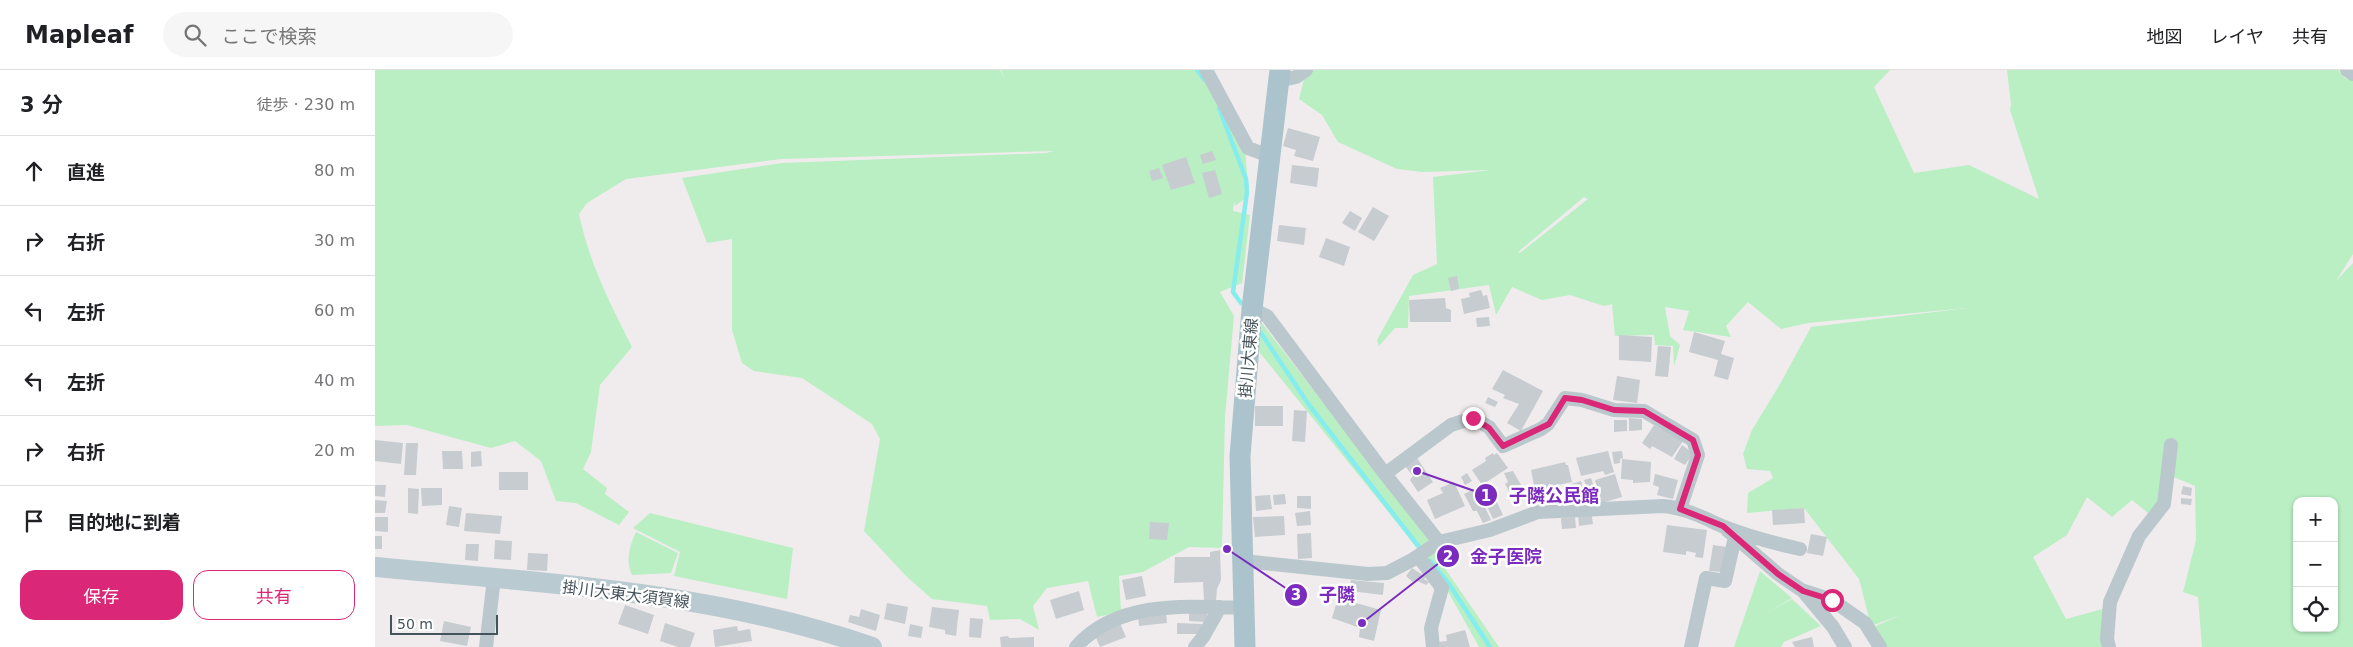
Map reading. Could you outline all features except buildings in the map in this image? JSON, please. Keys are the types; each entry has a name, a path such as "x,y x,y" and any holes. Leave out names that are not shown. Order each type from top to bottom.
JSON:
{"main road":[{"name":"掛川大東線","path":"1245,647 1240,456 1252,309 1279,76"},
{"name":"掛川大東大須賀線","path":"375,567 644,594 763,614 872,647"}],"street":[{"path":"1206,70 1248,148 1269,156"},
{"path":"1279,76 1296,77 1306,70"},
{"path":"2347,70 2353,74"},
{"path":"1252,309 1267,316 1436,544"},
{"path":"1385,474 1451,425 1473,418 1489,428 1503,446 1549,424 1565,398 1582,400 1614,410 1644,411 1693,440 1698,455 1680,509"},
{"path":"2109,647 2107,639 2110,602 2139,536 2164,504 2171,445"},
{"path":"1243,561 1368,574 1387,573 1420,556 1436,544 1490,530 1538,512 1663,506 1680,509 1767,542 1800,548"},
{"path":"1723,526 1778,574 1803,591 1833,627 1845,647"},
{"path":"1691,647 1706,578 1725,580 1735,537"},
{"path":"1420,556 1441,588 1431,628 1433,647"},
{"path":"486,647 494,578"},
{"path":"1803,591 1832,600 1865,623 1880,647"},
{"path":"1076,647 1087,634 1106,622 1145,611 1182,606 1244,608"},
{"path":"1195,647 1203,638 1220,607"}],"green space":[{"path":"375,70 1000,70 1005,79 1001,70 1202,70 1245,150 1249,196 1235,206 1234,201 1233,211 1250,215 1242,283 1220,292 1234,316 1225,417 1222,548 1189,547 1143,572 1119,576 1121,612 1097,617 1088,581 1047,588 1033,606 1039,630 1020,619 990,620 987,606 932,599 907,577 864,531 880,439 872,424 802,378 754,371 742,363 732,330 732,239 707,243 682,178 782,163 1046,153 1054,151 781,159 626,179 587,203 579,214 588,249 608,299 632,347 600,385 591,452 583,469 607,488 605,494 629,512 619,525 576,503 556,501 541,461 515,441 491,448 407,425 375,426"},
{"path":"1302,70 1890,70 1874,87 1914,173 1969,165 2039,199 2010,110 2007,70 2338,70 2345,78 2353,80 2353,254 2336,281 2353,263 2353,647 2202,647 2198,597 2183,592 2196,540 2195,486 2169,475 2164,504 2153,517 2132,500 2112,517 2087,497 2067,535 2033,557 2066,619 2110,607 2109,647 1880,647 1869,629 1901,615 1871,626 1859,579 1804,508 1747,513 1748,493 1773,478 1770,471 1747,469 1743,454 1752,430 1811,327 1967,308 1808,323 1781,329 1748,302 1726,326 1731,337 1683,330 1689,311 1665,307 1670,336 1680,345 1674,367 1673,346 1655,345 1654,335 1615,336 1612,304 1604,306 1570,295 1542,300 1512,287 1496,315 1489,285 1409,296 1408,328 1395,328 1379,346 1377,340 1413,275 1437,264 1433,177 1491,170 1423,172 1397,169 1338,142 1322,115 1299,99 1305,75","holes":["1584,197 1588,199 1520,253 1518,252"]},
{"path":"1261,322 1427,537 1444,567 1499,647 1479,647 1446,588 1423,555 1256,348"},
{"path":"650,513 793,548 787,599 674,576 680,552 633,528"},
{"path":"636,532 678,553 671,573 632,575 629,564 630,548"},
{"path":"1760,571 1792,598 1768,612 1792,599 1821,626 1784,642 1781,647 1734,647"}],"waterway":[{"path":"1197,70 1204,79"},
{"path":"1219,108 1246,179 1247,192 1233,292 1241,303"},
{"path":"1261,333 1309,405 1422,551"},
{"path":"1430,561 1449,584 1490,647"}],"place":[{"name":"子隣公民館","path":"1417,471"},
{"name":"子隣","path":"1227,549"},
{"name":"金子医院","path":"1362,623"}],"route":[{"path":"1473,418 1489,428 1503,446 1549,424 1565,398 1582,400 1614,410 1644,411 1693,440 1698,455 1680,509 1700,515 1723,526 1778,574 1803,591 1832,600"}]}
